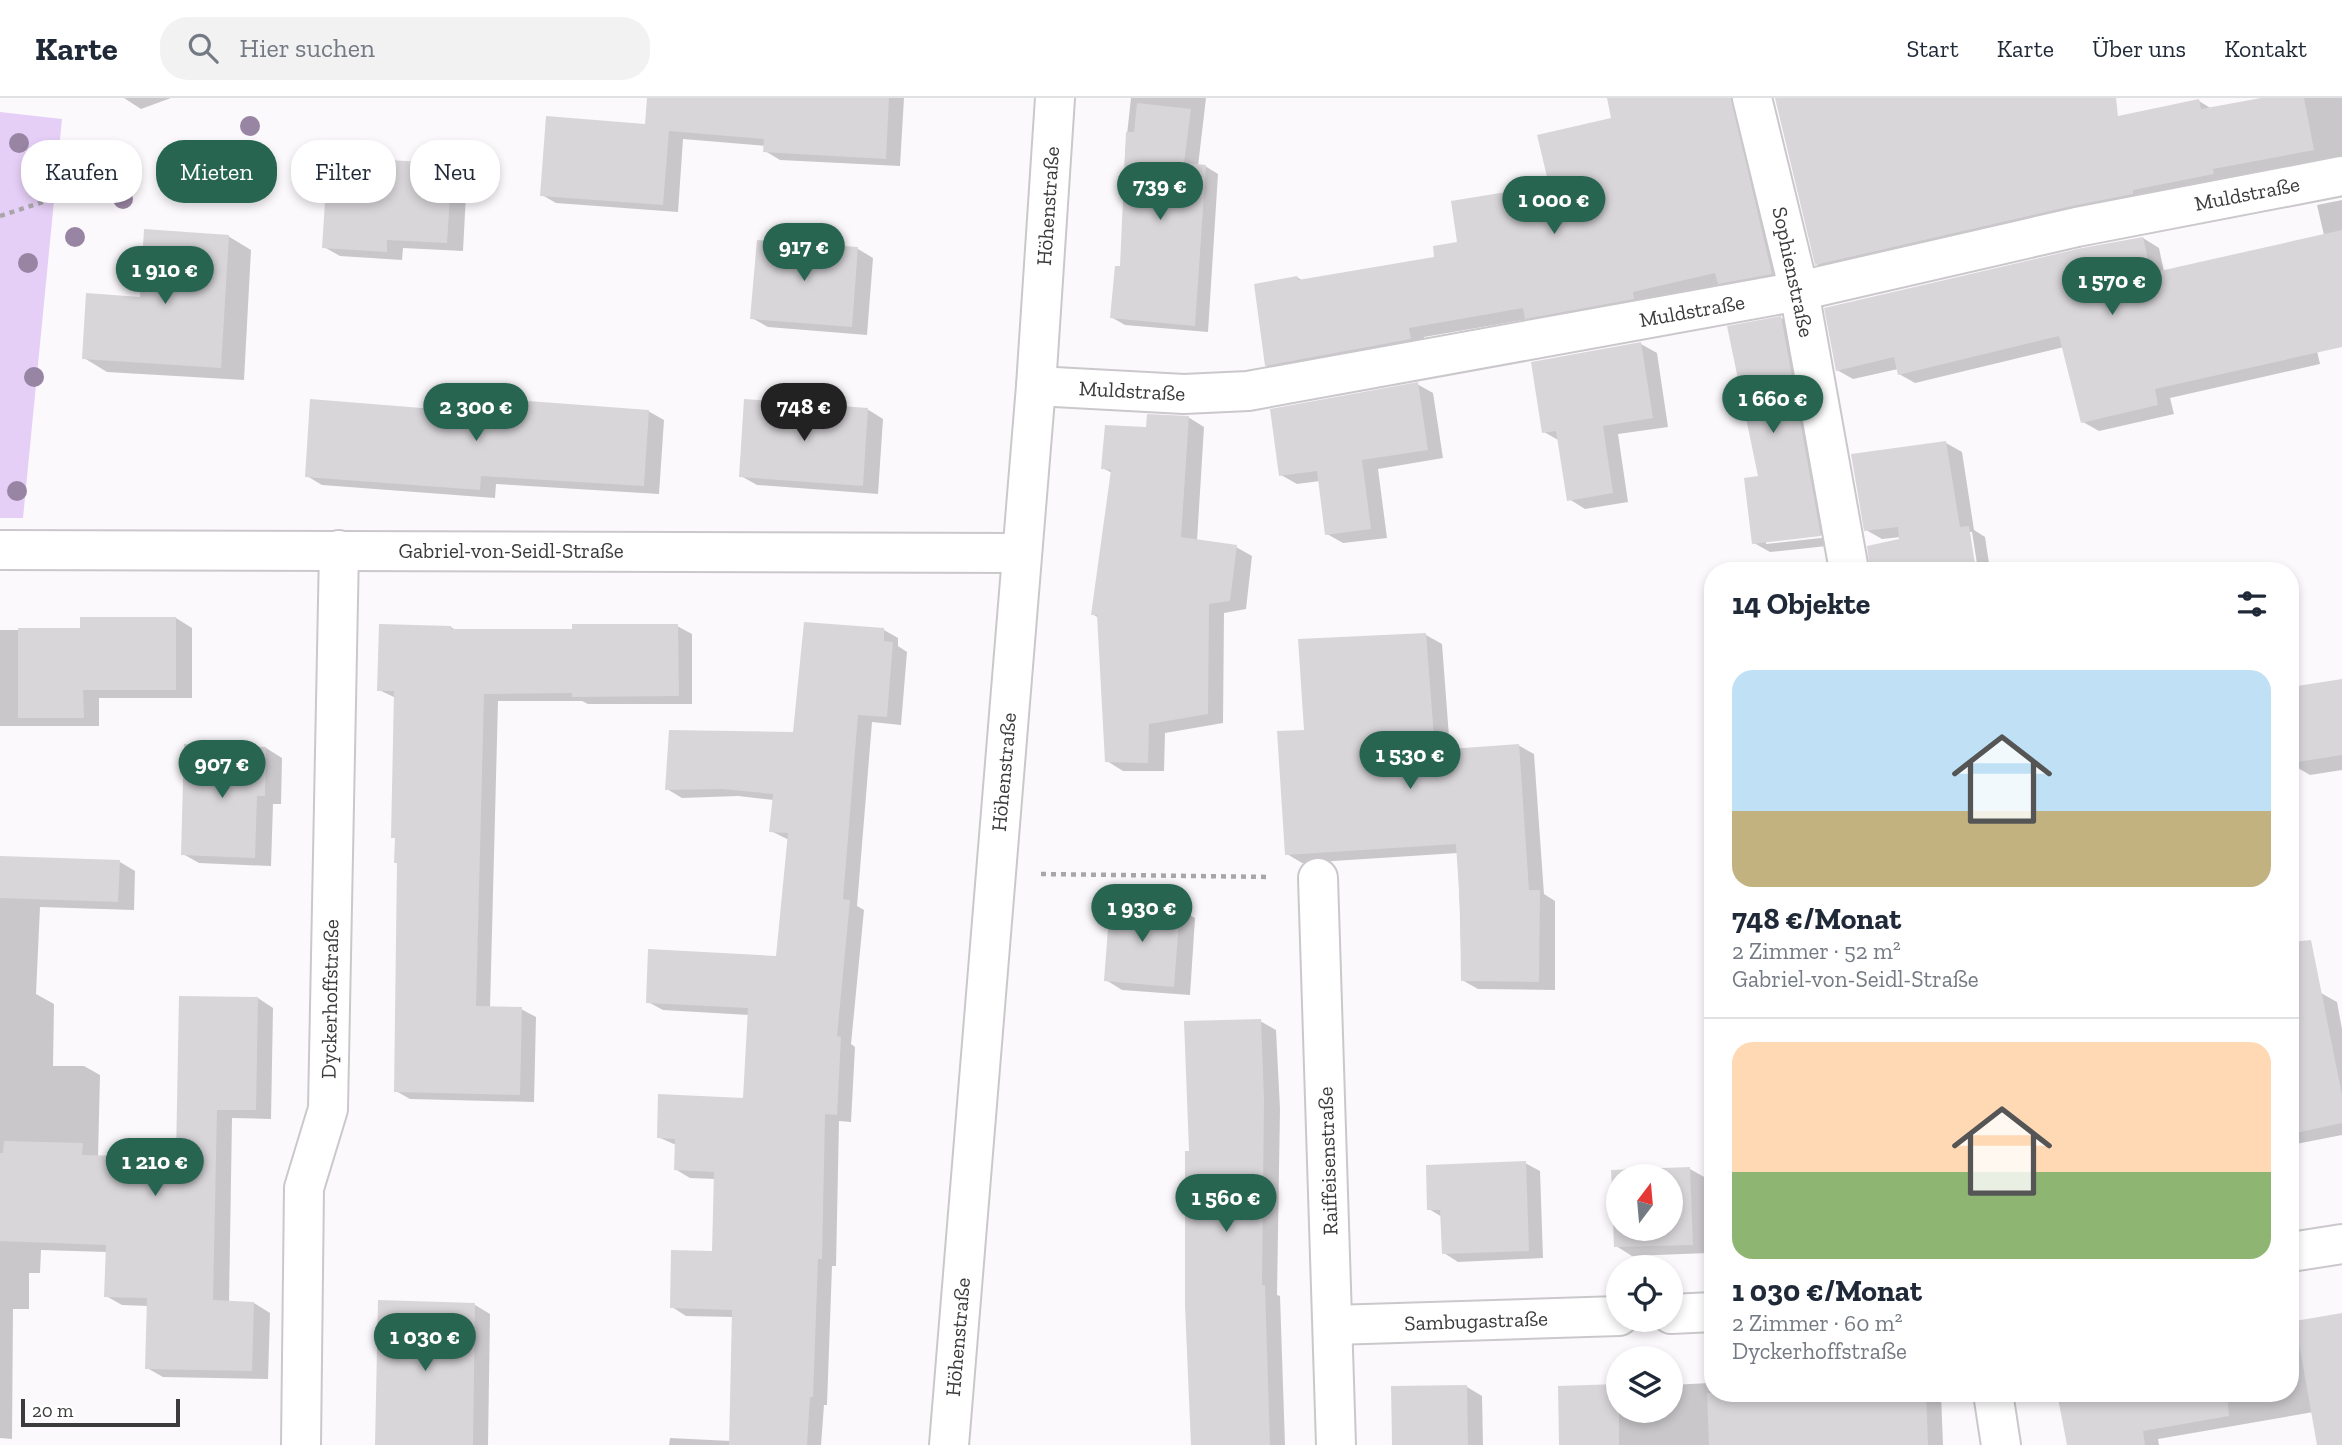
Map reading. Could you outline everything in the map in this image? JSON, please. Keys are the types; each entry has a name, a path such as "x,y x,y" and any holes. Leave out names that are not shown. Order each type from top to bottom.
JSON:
{"street":[{"name":"Höhenstraße","path":"949,1445 1036,386 1055,98"},
{"name":"Sophienstraße","path":"1752,98 1799,292 1848,562"},
{"name":"Muldstraße","path":"1036,386 1184,394 1248,391 1799,292 2077,227 2342,176"},
{"name":"Gabriel-von-Seidl-Straße","path":"0,550 1022,553"},
{"name":"Dyckerhoffstraße","path":"301,1445 304,1188 328,1109 339,550"},
{"name":"Raiffeisenstraße","path":"1318,878 1336,1445"},
{"path":"2299,1251 2342,1244"},
{"path":"1683,1313 1704,1312"},
{"name":"Sambugastraße","path":"1333,1325 1606,1316"},
{"path":"1994,1402 2001,1445"}],"path":[{"path":"0,216 40,203"},
{"path":"995,874 1318,878"}],"shaded area":[{"path":"0,112 62,119 60,140 21,140 21,203 54,203 23,518 0,518"}],"building":[{"path":"647,98 889,98 886,159 763,152 764,139 669,131 663,205 540,196 546,116 645,124"},
{"path":"1607,98 1731,98 1772,274 1718,284 1715,273 1633,292 1634,299 1525,319 1523,308 1409,328 1411,339 1265,366 1254,284 1297,276 1298,280 1434,257 1433,246 1457,242 1451,201 1549,185 1537,135 1611,118"},
{"path":"1775,98 2116,98 2118,116 2199,99 2201,109 2261,98 2304,98 2314,150 2213,169 2214,174 2133,190 2133,194 1815,265"},
{"path":"1137,103 1191,109 1184,163 1206,165 1195,326 1110,318 1115,266 1120,266 1126,132 1134,132"},
{"path":"396,160 410,161 410,203 450,203 447,243 387,240 387,252 322,248 325,203 396,203"},
{"path":"144,229 229,235 221,368 82,359 86,293 140,297"},
{"path":"2342,230 2342,347 2155,389 2158,405 2081,423 2059,336 1898,375 1894,357 1836,371 1824,308 2082,248 2143,237 2151,273"},
{"path":"757,240 858,247 852,327 750,319"},
{"path":"1781,316 1821,536 1752,544 1744,478 1758,476 1727,326"},
{"path":"1641,342 1653,418 1603,426 1613,493 1567,501 1556,431 1542,433 1531,362"},
{"path":"1418,382 1428,450 1362,460 1371,529 1325,535 1317,471 1279,476 1270,409"},
{"path":"460,396 649,410 644,486 481,476 480,490 305,477 310,399 459,411"},
{"path":"744,399 868,408 863,486 739,477"},
{"path":"1147,414 1189,416 1181,537 1237,545 1230,601 1209,604 1208,714 1149,724 1148,763 1105,762 1097,615 1091,615 1111,470 1101,469 1105,425 1146,427"},
{"path":"1946,441 1960,527 1969,526 1975,562 1869,562 1867,546 1899,539 1898,527 1864,531 1851,454"},
{"path":"80,617 176,617 176,690 83,690 84,718 18,718 18,628 80,628"},
{"path":"804,622 884,628 884,641 893,642 887,717 858,715 843,899 850,900 837,1036 841,1037 837,1115 825,1114 822,1259 818,1259 813,1397 810,1397 807,1445 729,1445 732,1310 670,1308 671,1250 712,1251 714,1172 674,1170 675,1139 657,1138 658,1094 743,1098 748,1008 646,1003 648,949 776,956 788,833 769,832 773,794 722,789 665,790 669,730 793,732"},
{"path":"379,624 451,626 451,629 572,629 572,624 678,624 679,696 484,694 476,1006 522,1007 520,1095 394,1092 397,863 394,863 395,838 391,838 394,691 377,691"},
{"path":"1426,633 1435,750 1519,744 1529,890 1540,890 1539,982 1461,981 1456,844 1285,855 1277,731 1304,730 1298,639"},
{"path":"2342,679 2342,755 2299,762 2299,686"},
{"path":"184,744 266,747 265,796 257,796 255,858 181,855"},
{"path":"0,856 120,860 118,902 0,898"},
{"path":"1110,902 1180,907 1174,987 1104,981"},
{"path":"2311,940 2342,1095 2342,1123 2299,1132 2299,941"},
{"path":"179,996 258,997 256,1110 217,1110 213,1300 254,1302 252,1371 145,1369 147,1298 104,1297 106,1245 0,1241 0,1153 3,1153 4,1141 83,1143 82,1155 176,1157"},
{"path":"1261,1019 1264,1099 1262,1285 1265,1285 1270,1445 1191,1445 1185,1306 1185,1151 1189,1151 1184,1021"},
{"path":"1526,1161 1529,1251 1442,1254 1440,1210 1427,1210 1426,1165"},
{"path":"1684,1167 1690,1167 1693,1245 1614,1247 1614,1241 1684,1241"},
{"path":"378,1300 475,1303 473,1445 375,1445"},
{"path":"2342,1313 2342,1445 2317,1445 2299,1344 2299,1320"},
{"path":"1606,1384 1606,1423 1619,1423 1619,1445 1559,1445 1558,1386"},
{"path":"1467,1385 1468,1445 1392,1445 1391,1386"},
{"path":"1707,1402 1926,1402 1928,1445 1709,1445"},
{"path":"2059,1402 2228,1402 2229,1416 2143,1431 2145,1445 2067,1445"}]}
